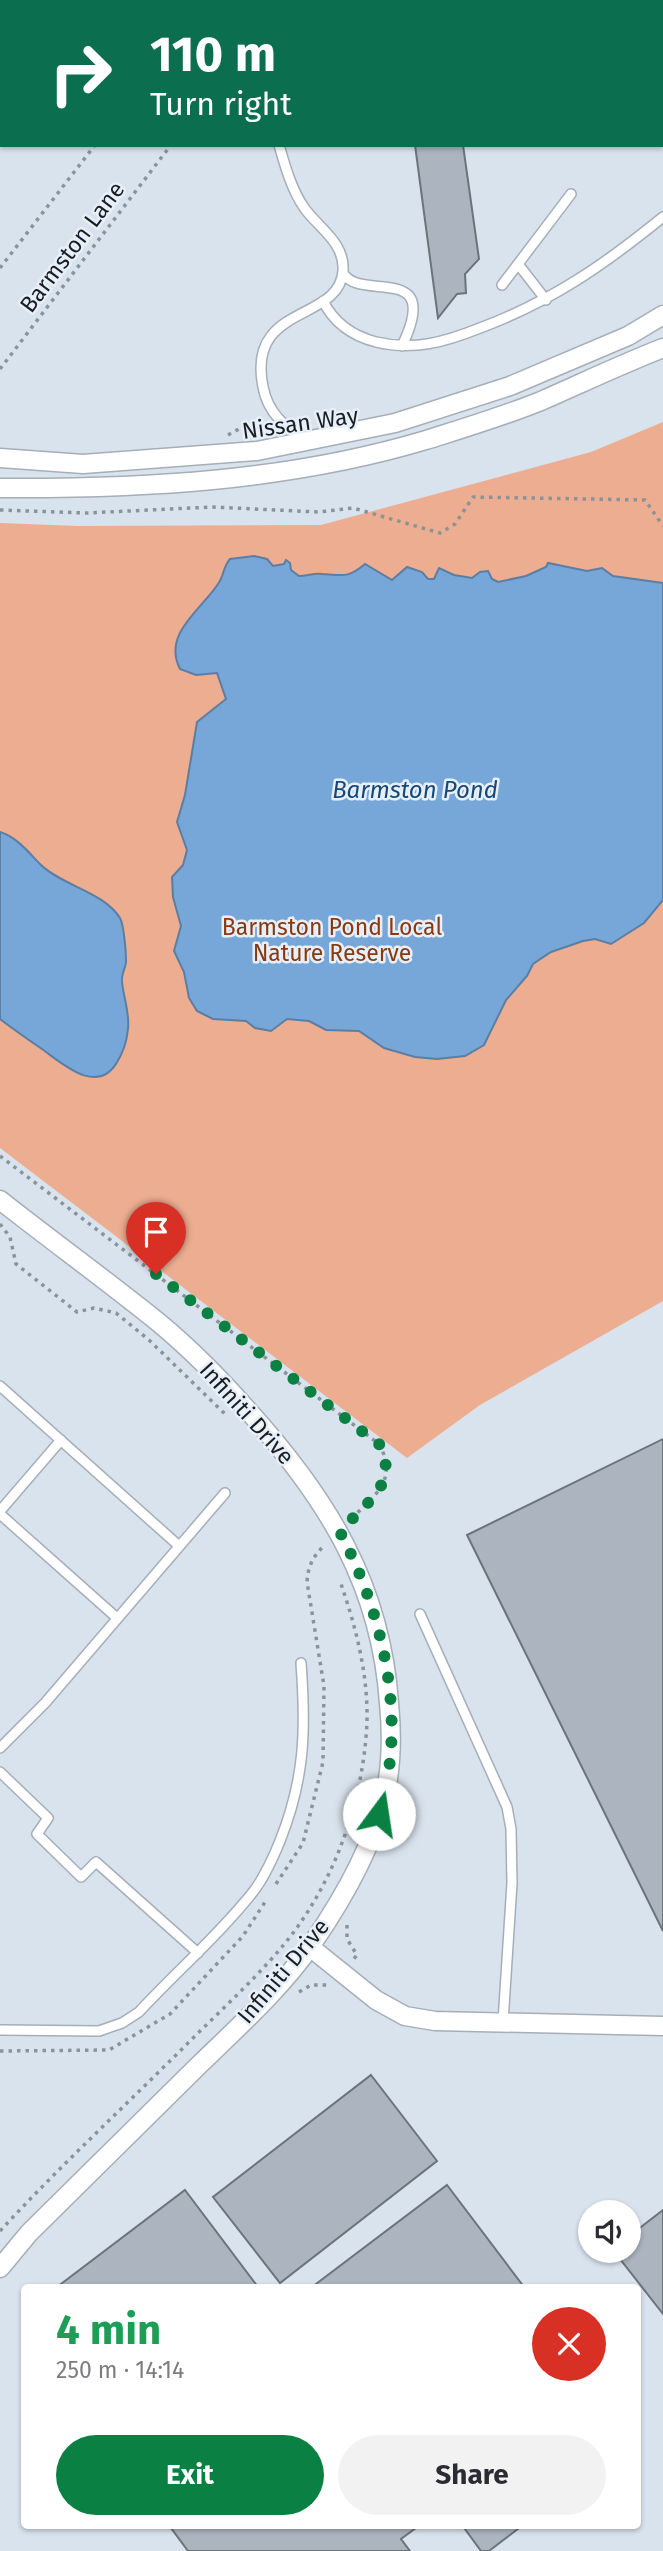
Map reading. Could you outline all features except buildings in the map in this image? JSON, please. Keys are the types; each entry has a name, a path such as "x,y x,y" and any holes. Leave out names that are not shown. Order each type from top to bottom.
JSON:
{"street":[{"name":"Nissan Way","path":"0,458 83,464 257,451 395,423 510,386 628,336 663,315"},
{"name":"Nissan Way","path":"0,488 93,489 226,479 327,463 424,440 538,402 663,348"},
{"name":"Infiniti Drive","path":"0,1200 159,1323 220,1379 348,1527 380,1636 387,1673 391,1758 385,1796 373,1833 345,1893 310,1947 260,2004 29,2234 0,2268"},
{"path":"310,1947 376,2000 405,2016 435,2021 663,2026"}],"lane":[{"path":"280,147 284,165 305,209 323,227 340,251 343,272 335,291 274,331 262,351 260,372 265,397 280,422 310,441"},
{"path":"502,285 571,194"},
{"path":"319,303 346,329 366,339 402,346 432,344 519,313 546,300 605,261 663,217"},
{"path":"518,264 546,300"},
{"path":"343,272 352,282 394,287 404,291 411,301 412,313 402,346"},
{"path":"0,1386 178,1545"},
{"path":"61,1440 0,1512 117,1618"},
{"path":"0,1748 45,1703 225,1493"},
{"path":"420,1614 507,1807 511,1829 512,1883 503,2022"},
{"path":"0,2030 99,2031 122,2023 139,2012 254,1891 274,1855 291,1814 302,1768 305,1717 301,1664"},
{"path":"0,1772 48,1818 37,1834 81,1877 96,1862 198,1952"}],"path":[{"path":"0,268 93,147"},
{"name":"Barmston Lane","path":"0,369 170,147"},
{"name":"Nissan Way","path":"221,438 246,425 280,422"},
{"path":"0,510 87,513 212,507 319,512 353,508 440,533 456,524 473,497 645,500 663,526"},
{"path":"0,1156 379,1444 386,1456 387,1473 381,1489 348,1527 324,1546 308,1570 307,1582 324,1686 323,1762 303,1843 243,1936 170,2014 109,2050 0,2051"},
{"path":"0,1224 10,1237 16,1264 76,1312 94,1308 116,1313 157,1348 228,1417"},
{"path":"346,1511 348,1527"},
{"path":"318,1535 329,1557"},
{"path":"0,2231 243,1988 290,1937 321,1892 345,1835 357,1791 366,1735 364,1681 358,1639 339,1577"},
{"path":"295,1995 311,1985 322,1983 331,1986 357,1955 347,1939 348,1918"}],"green space":[{"name":"Barmston Pond Local Nature Reserve","path":"663,422 663,1301 480,1405 407,1458 0,1148 0,523 78,526 321,525 591,452"}],"water":[{"name":"Barmston Pond","path":"254,556 267,559 273,566 284,564 286,560 290,563 291,570 299,576 345,575 365,564 392,580 407,567 422,572 428,579 434,579 439,568 454,575 472,578 480,572 488,571 492,579 498,582 526,576 546,567 548,563 587,571 602,568 613,576 663,583 663,900 644,923 611,944 595,939 583,941 551,952 533,964 527,976 506,1000 484,1045 465,1056 437,1059 415,1057 384,1048 359,1031 326,1030 309,1021 287,1019 271,1031 255,1028 246,1021 213,1019 197,1011 189,998 184,972 174,951 181,926 173,897 172,877 183,865 187,850 177,822 185,795 197,722 226,699 217,673 196,675 180,669 176,645 186,623 220,581 230,559"},
{"path":"0,832 17,841 50,872 104,902 120,918 126,952 122,978 128,1029 121,1056 108,1073 98,1077 78,1073 0,1019"}],"route":[{"path":"156,1274 379,1444 386,1456 387,1473 381,1489 340,1532 369,1597 387,1673 391,1758 379,1814"}]}
